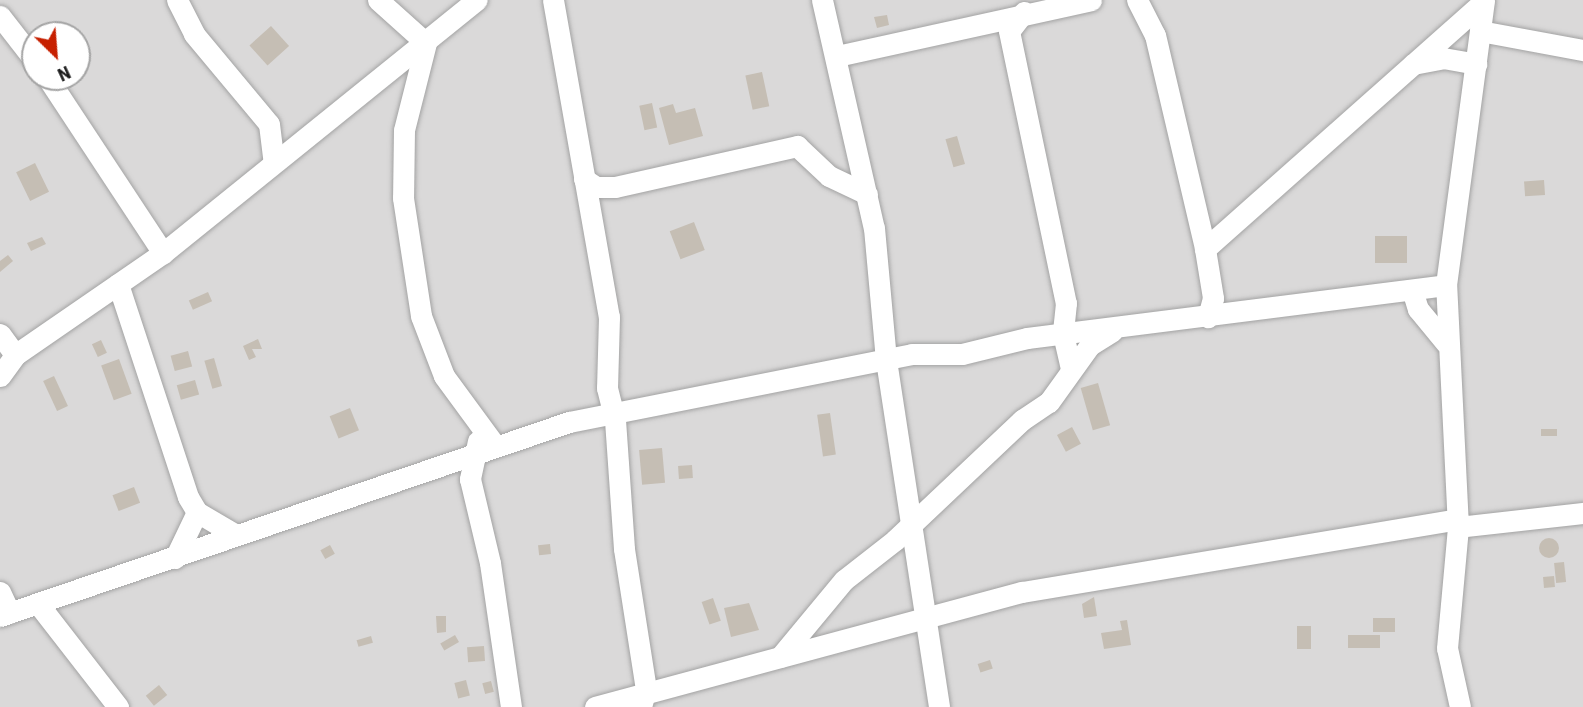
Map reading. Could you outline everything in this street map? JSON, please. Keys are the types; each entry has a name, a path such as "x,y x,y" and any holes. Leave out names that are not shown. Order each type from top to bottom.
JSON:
{"street":[{"path":"177,0 194,34 269,124 274,162"},
{"path":"378,0 426,44"},
{"path":"0,376 15,355 163,253 274,162 426,44 477,0"},
{"path":"553,0 610,317 607,388 609,413 615,422 624,550 643,698"},
{"path":"822,0 867,194 886,359 939,707"},
{"path":"837,56 1046,5 1091,0"},
{"path":"1137,0 1155,34 1205,249 1210,307"},
{"path":"1205,249 1483,1"},
{"path":"1460,707 1447,648 1458,523 1446,285 1483,1"},
{"path":"1046,5 1009,31 1066,303 1063,334 1070,370"},
{"path":"0,16 21,43"},
{"path":"1480,31 1583,50"},
{"path":"426,44 404,130 404,198 430,351 484,442"},
{"path":"1408,66 1443,58 1476,64"},
{"path":"56,91 163,253"},
{"path":"269,124 307,136"},
{"path":"584,179 596,187 615,187 797,146 829,176 867,194"},
{"path":"118,284 197,512 236,535"},
{"path":"0,592 5,614 38,605 454,461 484,442 609,413 886,359 962,354 1063,334 1117,328 1210,307 1232,313 1413,293 1446,285"},
{"path":"1413,293 1418,309 1447,343"},
{"path":"780,657 844,580 1022,420 1049,402 1094,341 1117,328"},
{"path":"0,334 15,355"},
{"path":"607,388 633,408"},
{"path":"470,479 484,442"},
{"path":"454,461 470,479 490,563 511,707"},
{"path":"175,558 197,512"},
{"path":"595,707 643,698 924,618 1070,583 1458,523 1583,513"},
{"path":"38,605 118,707"}],"shaded area":[{"path":"0,0 1583,0 1583,707 0,707"}],"building":[{"path":"887,15 889,25 877,28 874,17"},
{"path":"271,26 289,46 268,65 249,45"},
{"path":"762,72 769,106 753,110 745,76"},
{"path":"652,103 657,127 644,130 639,106"},
{"path":"673,104 676,113 695,108 703,136 669,145 659,108"},
{"path":"957,136 965,164 953,167 945,139"},
{"path":"35,163 49,192 30,201 16,172"},
{"path":"1544,180 1545,195 1525,196 1524,181"},
{"path":"694,222 705,250 680,259 670,231"},
{"path":"1375,236 1407,236 1407,263 1375,263"},
{"path":"42,237 46,244 31,251 27,243"},
{"path":"8,255 13,261 0,272 0,261"},
{"path":"208,292 212,301 193,310 189,301"},
{"path":"258,339 262,349 252,349 256,357 249,360 243,346"},
{"path":"101,340 107,353 98,357 92,344"},
{"path":"188,351 192,366 175,371 171,356"},
{"path":"214,358 222,386 212,389 204,361"},
{"path":"119,359 132,394 114,400 101,365"},
{"path":"54,376 68,406 57,411 43,381"},
{"path":"195,380 199,394 181,400 177,385"},
{"path":"1098,383 1110,425 1093,430 1081,388"},
{"path":"350,408 359,430 339,438 330,416"},
{"path":"830,413 836,455 823,456 817,415"},
{"path":"1072,427 1081,444 1066,452 1057,435"},
{"path":"1541,429 1557,429 1557,436 1541,436"},
{"path":"662,448 665,483 642,485 639,450"},
{"path":"692,465 693,478 679,479 678,466"},
{"path":"134,487 140,503 119,511 113,495"},
{"path":"1549,538 1556,541 1559,548 1556,555 1549,558 1542,555 1539,548 1542,541"},
{"path":"550,544 551,554 539,555 538,545"},
{"path":"330,545 335,554 325,559 320,550"},
{"path":"1564,562 1566,582 1556,583 1554,563"},
{"path":"1554,576 1555,587 1544,588 1543,577"},
{"path":"1094,597 1097,616 1084,618 1082,604"},
{"path":"713,598 721,621 709,625 702,602"},
{"path":"749,603 759,630 731,637 724,608"},
{"path":"436,616 446,616 446,632 437,633"},
{"path":"1373,618 1395,618 1395,632 1373,632"},
{"path":"1127,620 1131,645 1104,649 1101,633 1122,630 1120,621"},
{"path":"1297,626 1311,626 1311,649 1297,649"},
{"path":"455,635 459,642 444,650 440,644"},
{"path":"1348,635 1380,635 1380,648 1348,648"},
{"path":"371,636 373,643 359,647 357,640"},
{"path":"484,646 485,661 468,662 467,647"},
{"path":"990,660 993,669 980,673 978,664"},
{"path":"466,680 470,696 458,698 454,683"},
{"path":"491,681 494,692 485,694 482,683"},
{"path":"159,685 167,695 154,706 146,696"}]}
